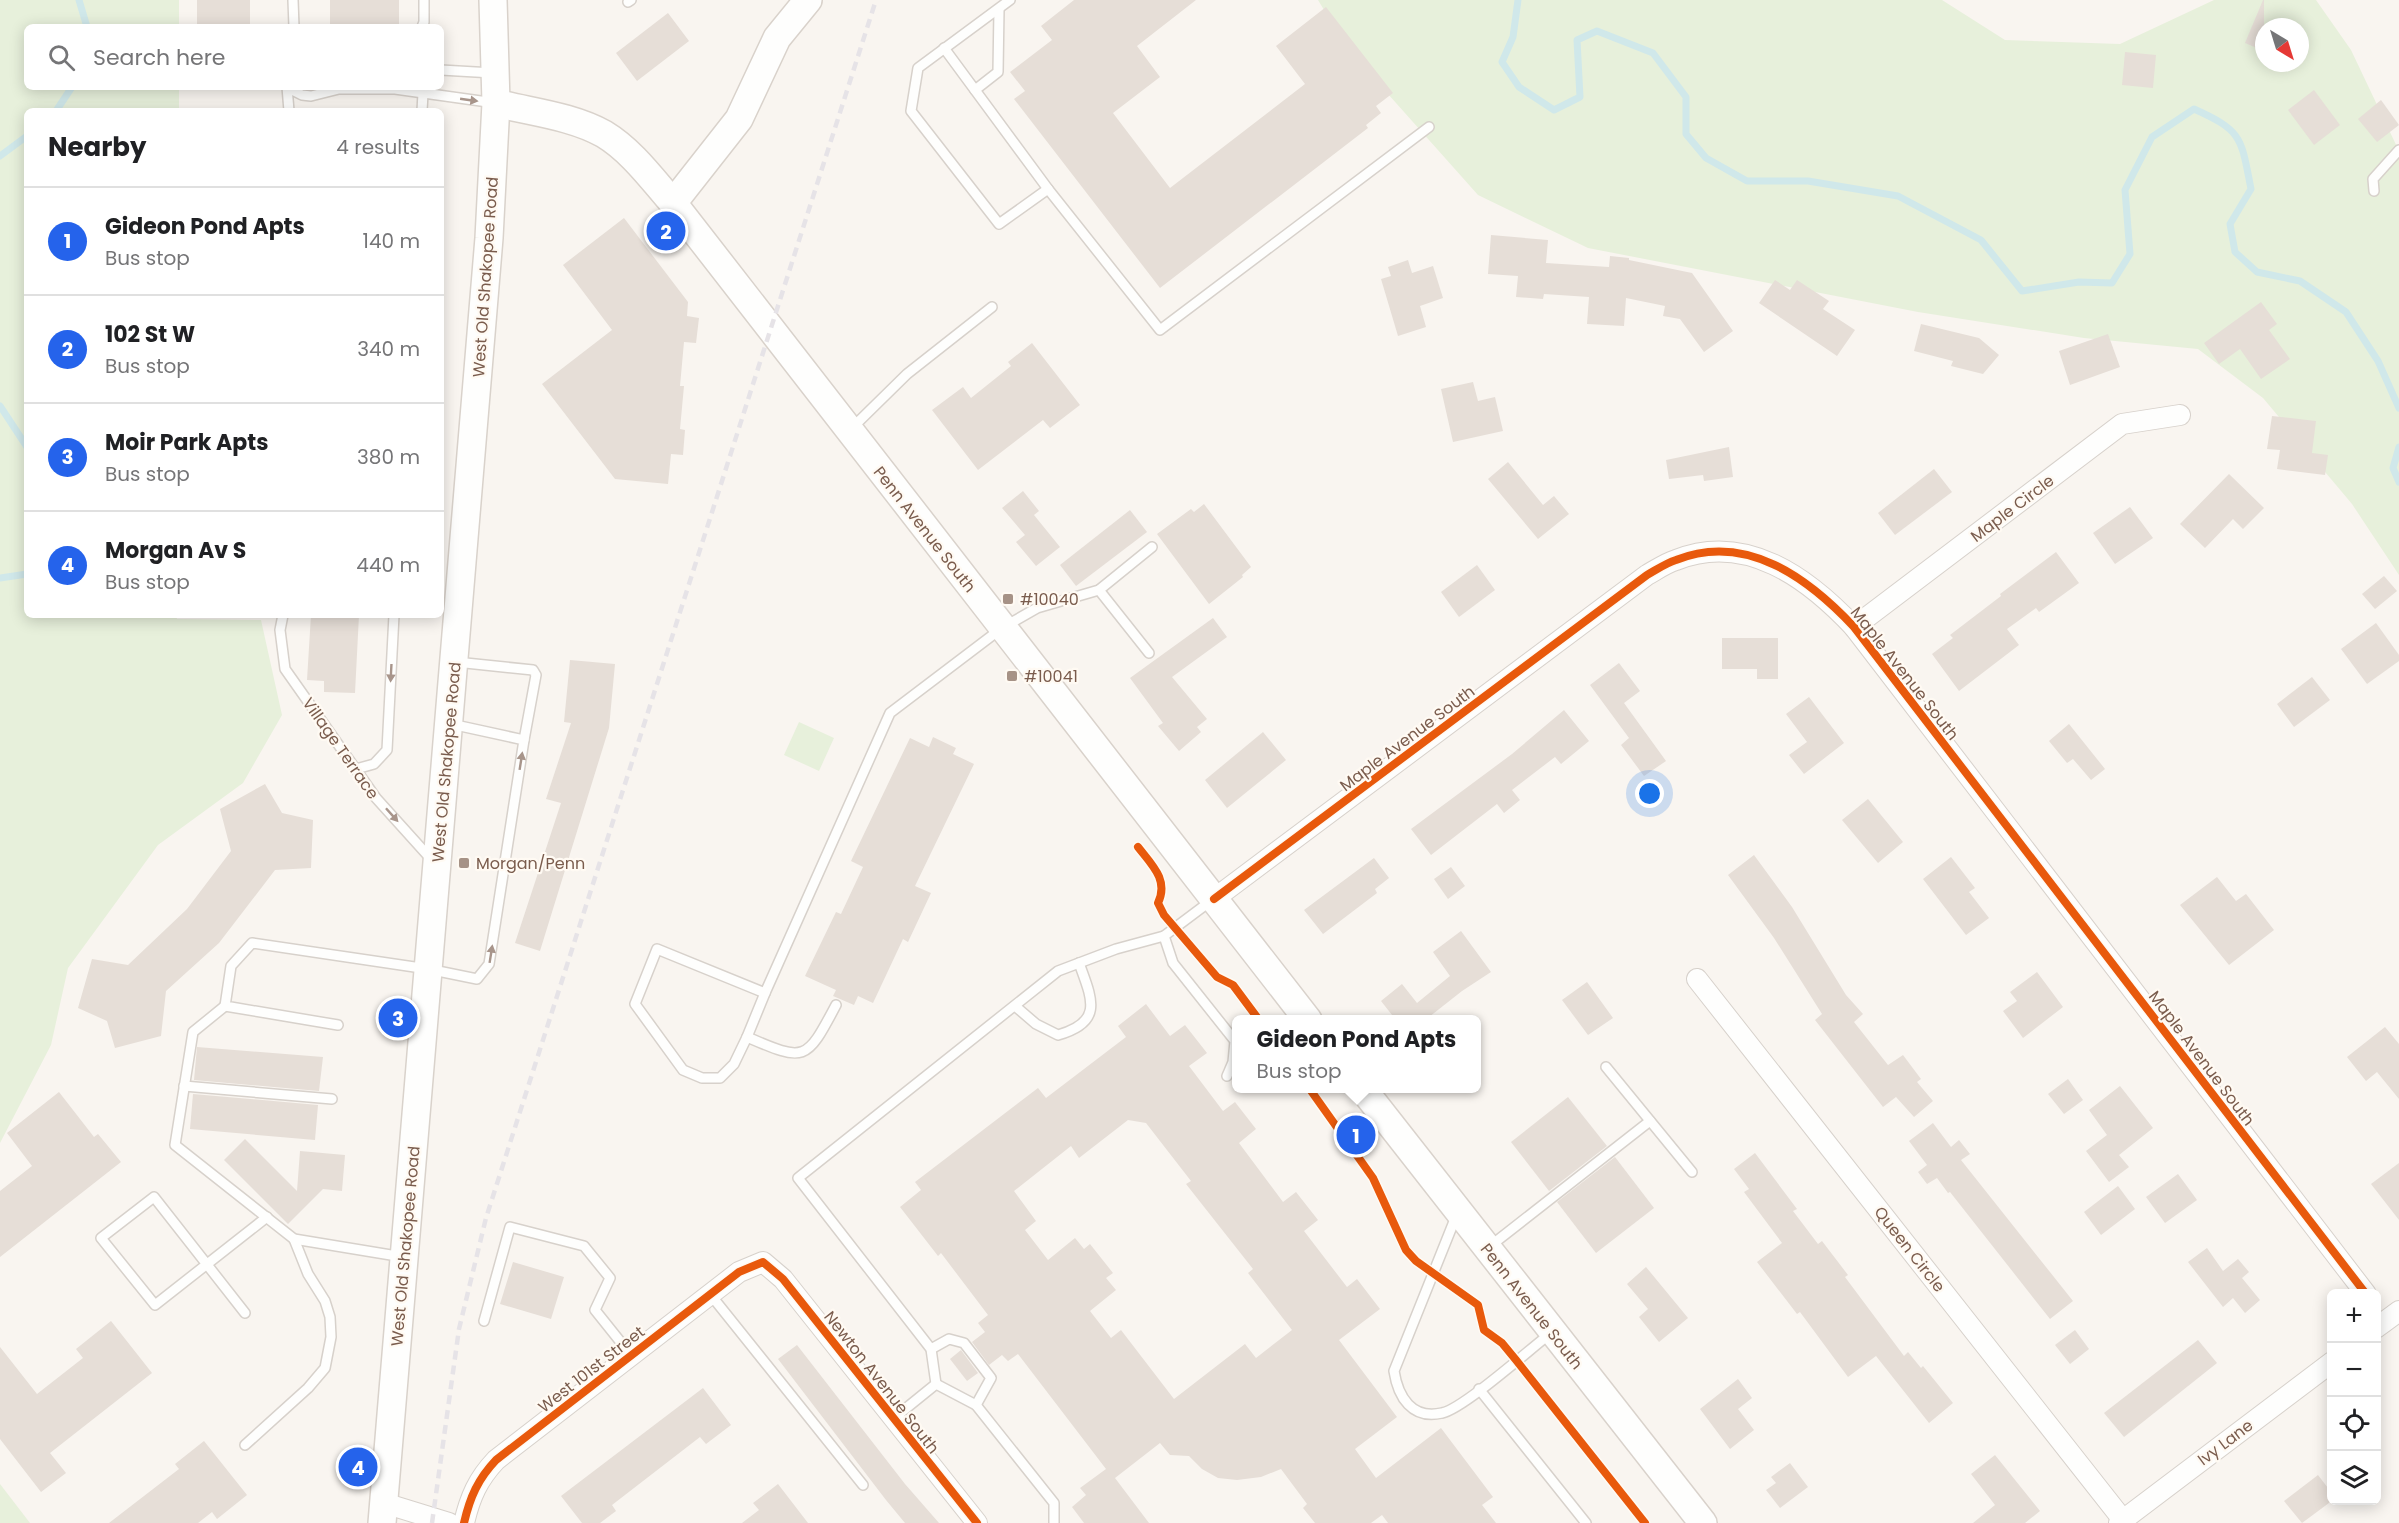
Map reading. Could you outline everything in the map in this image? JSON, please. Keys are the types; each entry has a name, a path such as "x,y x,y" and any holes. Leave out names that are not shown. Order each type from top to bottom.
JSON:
{"main road":[{"name":"West Old Shakopee Road","path":"383,1513 489,238 496,103 493,0"},
{"path":"673,203 739,119 777,38 802,2"},
{"name":"Penn Avenue South","path":"496,103 571,121 602,133 637,160 673,203 1304,1015"},
{"name":"Penn Avenue South","path":"1365,1093 1703,1523"}],"street":[{"name":"Maple Circle","path":"1854,627 2122,424 2180,415"},
{"name":"Maple Avenue South","path":"1214,899 1647,575 1676,560 1705,552 1738,552 1768,561 1797,575 1826,597 1854,627 2363,1289"},
{"name":"Queen Circle","path":"1697,979 2121,1521"},
{"name":"West 101st Street","path":"464,1523 470,1497 481,1475 496,1460 739,1272 763,1262"},
{"name":"Newton Avenue South","path":"763,1262 783,1279 977,1523"},
{"name":"Ivy Lane","path":"2121,1521 2327,1365"},
{"path":"383,1513 449,1523"}],"lane":[{"path":"293,0 294,24"},
{"path":"422,24 424,0"},
{"path":"1010,0 918,68 911,111 999,224 1048,189"},
{"path":"975,90 998,72 999,9"},
{"path":"944,48 1048,189 1160,330 1429,127"},
{"path":"444,69 495,73"},
{"path":"287,90 289,108"},
{"path":"291,90 311,96 335,90"},
{"path":"360,90 423,93 496,103"},
{"path":"422,108 423,93"},
{"path":"2374,191 2373,179 2399,150"},
{"path":"849,431 907,374 992,307"},
{"path":"765,993 657,949 635,1004 684,1070 702,1078 720,1078 734,1064 747,1037 890,713 1002,628 1037,608 1099,590 1152,547"},
{"path":"1099,590 1149,653"},
{"name":"Village Terrace","path":"282,618 280,630 285,669 376,798 437,866"},
{"path":"356,769 374,764 387,750 394,618"},
{"path":"245,1445 308,1388 325,1368 331,1337 330,1317 325,1300 308,1274 294,1239 175,1144 193,1032 225,1006 231,966 252,943 428,969 477,979 489,964 536,675 533,670 454,661"},
{"path":"448,724 524,740"},
{"path":"936,1384 931,1349 798,1178 1058,971 1164,936 1214,899"},
{"path":"1164,936 1173,963 1232,1037"},
{"path":"1015,1006 1036,1024 1058,1035 1077,1030 1089,1017 1092,998 1079,963"},
{"path":"747,1037 789,1055 807,1050 819,1036 836,1005"},
{"path":"225,1006 338,1025"},
{"path":"1227,1076 1232,1064"},
{"path":"1606,1067 1692,1172"},
{"path":"184,1086 332,1099"},
{"path":"1487,1249 1650,1121"},
{"path":"245,1313 207,1265 154,1197 101,1238 155,1305 207,1265 267,1217"},
{"path":"1458,1212 1394,1371 1397,1391 1411,1408 1428,1415 1445,1413 1552,1332"},
{"path":"484,1321 510,1227 584,1246 610,1278 595,1310 630,1356"},
{"path":"294,1239 404,1257"},
{"path":"710,1294 863,1485"},
{"path":"931,1349 949,1339 964,1343 991,1378 976,1405"},
{"path":"894,1418 936,1384"},
{"path":"936,1384 976,1405 1054,1503 1054,1523"},
{"path":"1479,1389 1586,1523"}],"green space":[{"path":"0,0 179,0 179,24 24,24 24,90 179,90 179,108 24,108 24,618 261,620 282,715 243,783 158,845 68,968 51,1045 0,1143"},
{"path":"1318,0 1942,0 2005,40 2120,44 2214,0 2316,0 2351,50 2399,151 2399,575 2352,504 2263,398 2198,349 2084,338 1918,312 1588,248 1478,195 1347,48"},
{"path":"799,722 834,738 819,771 784,755"},
{"path":"0,1484 30,1523 0,1523"}],"building":[{"path":"197,0 250,0 250,24 197,24"},
{"path":"330,0 399,0 399,24 330,24"},
{"path":"1074,0 1196,0 1137,46 1160,77 1113,113 1170,188 1305,84 1276,46 1326,7 1393,93 1376,106 1381,113 1366,125 1368,128 1160,288 1014,99 1025,91 1010,72 1052,40 1041,26"},
{"path":"2263,0 2264,0 2264,18 2255,18"},
{"path":"668,13 689,41 637,81 616,53"},
{"path":"2255,19 2255,47 2245,43"},
{"path":"2125,52 2156,55 2153,88 2122,85"},
{"path":"2314,90 2340,125 2314,145 2288,110"},
{"path":"2381,100 2399,125 2377,142 2358,119"},
{"path":"624,218 688,302 687,316 699,318 696,343 684,342 680,386 684,386 680,429 685,430 683,455 671,454 668,484 615,479 542,384 612,330 563,265"},
{"path":"1491,235 1548,240 1546,263 1609,267 1610,256 1629,258 1629,260 1692,273 1733,331 1704,352 1680,319 1663,316 1665,306 1626,298 1624,326 1587,324 1589,297 1544,294 1543,299 1516,297 1518,276 1488,274"},
{"path":"1408,260 1412,273 1433,266 1443,298 1420,306 1426,327 1398,336 1381,279 1391,276 1388,267"},
{"path":"1775,280 1790,290 1797,280 1829,301 1823,309 1855,330 1837,356 1759,303"},
{"path":"2261,302 2277,324 2269,330 2290,359 2261,379 2240,349 2219,364 2204,343"},
{"path":"1921,324 1979,338 1999,355 1983,374 1951,366 1953,361 1914,351"},
{"path":"2108,334 2120,367 2070,385 2059,351"},
{"path":"1032,343 1080,405 1050,428 1043,420 978,470 932,410 963,387 971,398 1011,366 1008,362"},
{"path":"1473,382 1478,401 1495,397 1503,431 1453,442 1441,389"},
{"path":"2272,416 2316,421 2312,453 2328,455 2325,475 2277,469 2280,450 2267,449"},
{"path":"1729,447 1733,477 1704,481 1703,475 1669,479 1666,460"},
{"path":"1508,462 1543,505 1554,496 1569,514 1538,539 1488,479"},
{"path":"1934,469 1952,492 1895,535 1878,513"},
{"path":"2229,474 2264,508 2243,529 2233,519 2205,548 2180,524"},
{"path":"1023,491 1039,511 1034,515 1060,547 1036,566 1016,542 1025,535 1002,508"},
{"path":"1204,504 1251,567 1242,575 1243,577 1209,604 1157,534 1191,509 1194,512"},
{"path":"2130,507 2153,538 2115,564 2093,533"},
{"path":"1130,510 1147,532 1076,586 1060,565"},
{"path":"2056,552 2079,583 2039,612 2036,608 2007,629 2019,645 1959,691 1932,654 1953,638 1950,635"},
{"path":"1477,565 1495,590 1459,617 1441,592"},
{"path":"2384,576 2397,591 2375,609 2362,594"},
{"path":"311,618 359,618 355,693 324,692 324,681 307,680"},
{"path":"1213,618 1227,637 1172,677 1207,719 1197,727 1201,732 1179,751 1158,726 1163,723 1130,678"},
{"path":"2376,623 2399,655 2399,661 2367,684 2341,649"},
{"path":"1722,638 1778,638 1778,679 1757,679 1757,669 1722,669"},
{"path":"570,660 615,664 609,728 540,951 515,943 561,803 546,799 571,723 564,722"},
{"path":"1619,663 1640,691 1624,703 1666,761 1644,776 1621,745 1629,738 1590,685"},
{"path":"2312,677 2330,700 2294,727 2277,704"},
{"path":"1809,697 1844,743 1804,774 1789,755 1807,742 1786,714"},
{"path":"1564,710 1589,741 1561,764 1555,757 1512,790 1520,800 1504,813 1497,804 1431,855 1411,829 1512,754"},
{"path":"2069,724 2105,769 2091,780 2073,759 2067,763 2049,741"},
{"path":"1263,732 1286,760 1227,808 1205,780"},
{"path":"933,737 956,748 953,754 974,764 915,886 931,893 908,942 903,939 873,1003 858,996 854,1005 833,996 836,990 805,976 836,912 841,914 863,867 851,861 910,738 929,747"},
{"path":"265,784 282,813 313,820 311,868 275,870 219,943 166,991 161,1036 115,1048 107,1021 78,1008 92,959 128,965 187,909 231,851 220,809"},
{"path":"1868,799 1903,842 1878,863 1842,820"},
{"path":"1754,855 1792,907 1846,995 1863,1014 1854,1022 1888,1065 1903,1055 1921,1079 1917,1082 1933,1101 1914,1117 1896,1097 1883,1107 1815,1020 1822,1014 1774,938 1728,875"},
{"path":"1951,857 1975,888 1969,892 1989,918 1966,935 1923,879"},
{"path":"1374,858 1389,878 1375,889 1377,893 1323,934 1304,910"},
{"path":"1451,867 1465,886 1448,899 1434,879"},
{"path":"2217,877 2236,901 2246,894 2274,930 2229,965 2180,905"},
{"path":"1461,931 1491,972 1432,1015 1392,1015 1381,1001 1402,984 1417,1003 1450,976 1433,952"},
{"path":"2037,972 2063,1007 2023,1038 2003,1011 2017,1001 2010,992"},
{"path":"1587,982 1613,1018 1588,1035 1562,1000"},
{"path":"1146,1004 1170,1036 1185,1025 1207,1053 1189,1066 1223,1111 1235,1102 1256,1129 1239,1143 1283,1202 1296,1192 1318,1220 1304,1231 1347,1287 1357,1279 1380,1309 1339,1340 1397,1417 1355,1449 1376,1478 1441,1428 1493,1497 1482,1505 1496,1523 1388,1523 1382,1515 1371,1523 1315,1523 1303,1508 1307,1504 1281,1469 1261,1477 1237,1480 1218,1478 1202,1469 1189,1456 1170,1455 1160,1443 1115,1478 1149,1523 1084,1523 1072,1507 1086,1495 1080,1488 1106,1469 1018,1354 1008,1361 1002,1355 989,1365 972,1342 985,1332 978,1323 988,1315 941,1253 938,1256 900,1207 921,1190 915,1182 1038,1088 1046,1098 1126,1037 1118,1026","holes":["1128,1120 1146,1123 1191,1181 1186,1184 1253,1269 1248,1273 1292,1330 1256,1358 1245,1344 1174,1399 1121,1330 1111,1338 1090,1311 1116,1290 1106,1278 1113,1273 1090,1244 1084,1249 1075,1238 1048,1260 1025,1230 1036,1221 1014,1191 1071,1146 1079,1158"]},
{"path":"2385,1027 2399,1044 2399,1099 2377,1072 2366,1081 2347,1057"},
{"path":"197,1047 323,1057 319,1091 194,1080"},
{"path":"2068,1079 2083,1100 2064,1114 2048,1094"},
{"path":"2120,1086 2153,1128 2119,1155 2129,1167 2109,1182 2086,1151 2107,1135 2089,1110"},
{"path":"59,1092 94,1137 98,1134 121,1162 0,1257 0,1191 32,1166 7,1133"},
{"path":"193,1094 318,1105 315,1140 190,1129"},
{"path":"1568,1097 1607,1146 1549,1191 1511,1142"},
{"path":"1933,1123 1951,1147 1959,1140 1970,1154 1961,1160 2073,1301 2050,1319 1950,1192 1948,1193 1937,1178 1927,1184 1918,1172 1927,1165 1909,1141"},
{"path":"245,1139 297,1191 300,1151 345,1155 342,1191 323,1189 288,1224 224,1160"},
{"path":"1755,1153 1797,1209 1793,1211 1818,1244 1822,1241 1848,1275 1845,1277 1904,1356 1908,1352 1921,1368 1923,1366 1953,1403 1929,1423 1876,1356 1848,1377 1800,1312 1797,1314 1757,1262 1782,1243 1744,1192 1749,1189 1734,1169"},
{"path":"1615,1157 1654,1208 1596,1253 1557,1202"},
{"path":"2399,1163 2399,1220 2371,1184"},
{"path":"2178,1174 2197,1200 2165,1223 2146,1197"},
{"path":"2118,1186 2135,1209 2101,1235 2084,1212"},
{"path":"2207,1248 2223,1271 2238,1259 2249,1272 2242,1278 2260,1300 2245,1313 2233,1298 2223,1307 2188,1262"},
{"path":"513,1262 564,1277 551,1319 500,1304"},
{"path":"1646,1267 1688,1318 1659,1342 1639,1317 1648,1309 1627,1284"},
{"path":"111,1321 152,1373 50,1453 66,1473 41,1492 0,1439 0,1347 37,1394 83,1358 76,1349"},
{"path":"2075,1330 2089,1349 2070,1364 2055,1345"},
{"path":"2198,1340 2217,1363 2124,1437 2104,1413"},
{"path":"797,1345 905,1484 939,1523 905,1523 886,1500 778,1359"},
{"path":"961,1350 978,1373 967,1381 950,1359"},
{"path":"1738,1379 1752,1398 1738,1409 1754,1430 1730,1449 1700,1409"},
{"path":"703,1388 731,1425 706,1444 700,1437 612,1505 616,1511 600,1523 582,1523 561,1496"},
{"path":"204,1441 247,1495 217,1519 212,1512 198,1523 109,1523 179,1469 175,1464"},
{"path":"1995,1455 2040,1511 2025,1523 1973,1523 1995,1505 1971,1474"},
{"path":"1790,1463 1808,1487 1780,1508 1766,1490 1776,1483 1771,1477"},
{"path":"2318,1475 2327,1487 2327,1504 2302,1523 2284,1501"},
{"path":"778,1484 808,1523 742,1523 759,1510 753,1503"}],"waterway":[{"path":"79,0 86,24"},
{"path":"1518,0 1513,37 1502,62 1519,87 1554,110 1580,97 1577,40 1597,31 1653,53 1686,97 1686,134 1706,158 1747,181 1808,181 1898,196 1981,240 2022,291 2079,282 2112,283 2130,254 2125,190 2152,137 2194,109 2231,131 2237,138 2245,158 2251,189 2230,224 2235,252 2257,272 2300,281 2346,312 2378,361 2399,408"},
{"path":"58,108 70,90"},
{"path":"0,156 24,138"},
{"path":"0,406 24,442"},
{"path":"2399,447 2393,468 2399,482"},
{"path":"0,578 24,574"}],"railway":[{"path":"432,1523 459,1329 486,1218 876,0"}],"cycle path":[{"path":"1214,899 1647,575 1672,561 1702,553 1727,552 1751,556 1796,577 1817,592 1854,627 2362,1289"},
{"path":"1138,847 1160,880 1161,895 1158,903 1164,915 1217,977 1233,985 1255,1015"},
{"path":"1313,1093 1373,1178 1406,1250 1416,1261 1478,1305 1484,1330 1502,1343 1645,1523"},
{"path":"464,1523 475,1489 496,1460 739,1272 763,1262 783,1279 977,1523"}],"place":[{"name":"102 St W","path":"666,231"},
{"name":"#10040","path":"1008,599"},
{"name":"#10041","path":"1012,676"},
{"name":"Morgan/Penn","path":"464,863"},
{"name":"Moir Park Apts","path":"398,1018"},
{"name":"Gideon Pond Apts","path":"1356,1135"},
{"name":"Morgan Av S","path":"358,1467"}]}
